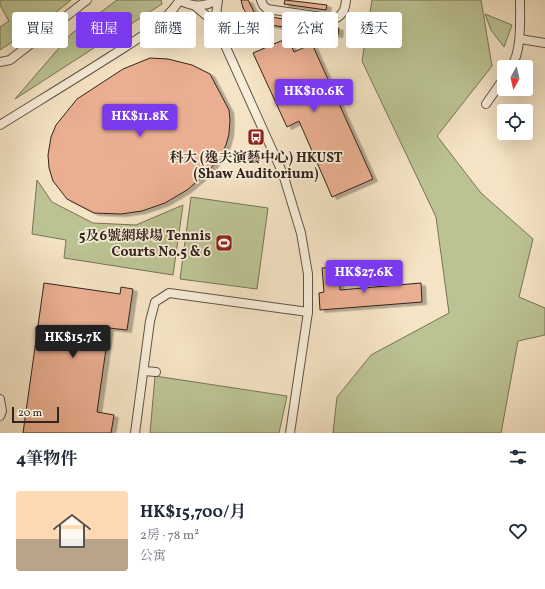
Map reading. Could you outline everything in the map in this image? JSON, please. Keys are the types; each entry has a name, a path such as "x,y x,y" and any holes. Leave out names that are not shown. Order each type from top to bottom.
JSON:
{"lane":[{"path":"0,62 10,60 87,0"},
{"path":"0,125 140,37 165,18 180,0 195,6 204,14"},
{"path":"195,6 203,6 217,0 216,12"},
{"path":"261,0 267,9 335,19 344,11 346,0"},
{"path":"515,60 520,39 520,0"},
{"path":"520,39 545,43"},
{"path":"226,48 283,174 300,229 308,274 308,312 290,433"},
{"path":"486,104 497,88"},
{"path":"135,433 150,321 155,302 169,293 308,312"},
{"path":"144,371 156,372"},
{"path":"0,399 2,411 0,416"}],"green space":[{"path":"0,0 71,0 56,12 12,12 12,42 0,50 0,27 9,21 0,5"},
{"path":"117,0 161,0 162,4 150,12 140,12 140,18 132,23 132,12 101,12"},
{"path":"372,0 481,0 492,66 437,136 481,193 533,239 519,297 545,308 545,335 518,341 501,433 333,433 337,397 371,355 449,313 436,217 362,61 364,48 402,48 402,12 370,12"},
{"path":"485,14 512,25 504,47 491,30"},
{"path":"76,30 76,48 94,48 15,99 59,48 68,48 68,37"},
{"path":"37,180 52,202 93,223 136,225 183,205 173,275 64,258 66,240 32,234"},
{"name":"5及6號網球場 Tennis Courts No.5 & 6","path":"191,197 268,208 257,289 180,279"},
{"path":"155,376 287,396 279,433 150,433"}],"building":[{"path":"241,0 248,0 254,12 246,12"},
{"path":"285,0 327,5 326,10 284,4"},
{"path":"274,17 282,19 282,27 274,26"},
{"path":"282,41 282,48 292,48 294,52 303,48 314,48 373,179 332,197 299,121 287,127 253,53 265,48 274,48 274,44"},
{"path":"150,58 168,59 192,65 210,74 229,110 229,134 226,145 219,158 207,173 187,190 165,203 142,211 121,214 94,213 67,199 53,181 49,168 48,155 51,137 56,125 77,99 123,69"},
{"path":"338,267 340,290 421,283 422,302 320,310 319,293 324,292 322,268"},
{"path":"44,283 120,294 121,287 133,289 127,330 109,328 97,412 114,415 111,433 23,433"}],"place":[{"name":"科大 (逸夫演藝中心) HKUST (Shaw Auditorium)","path":"256,137"},
{"name":"5及6號網球場 Tennis Courts No.5 & 6","path":"224,243"}]}
